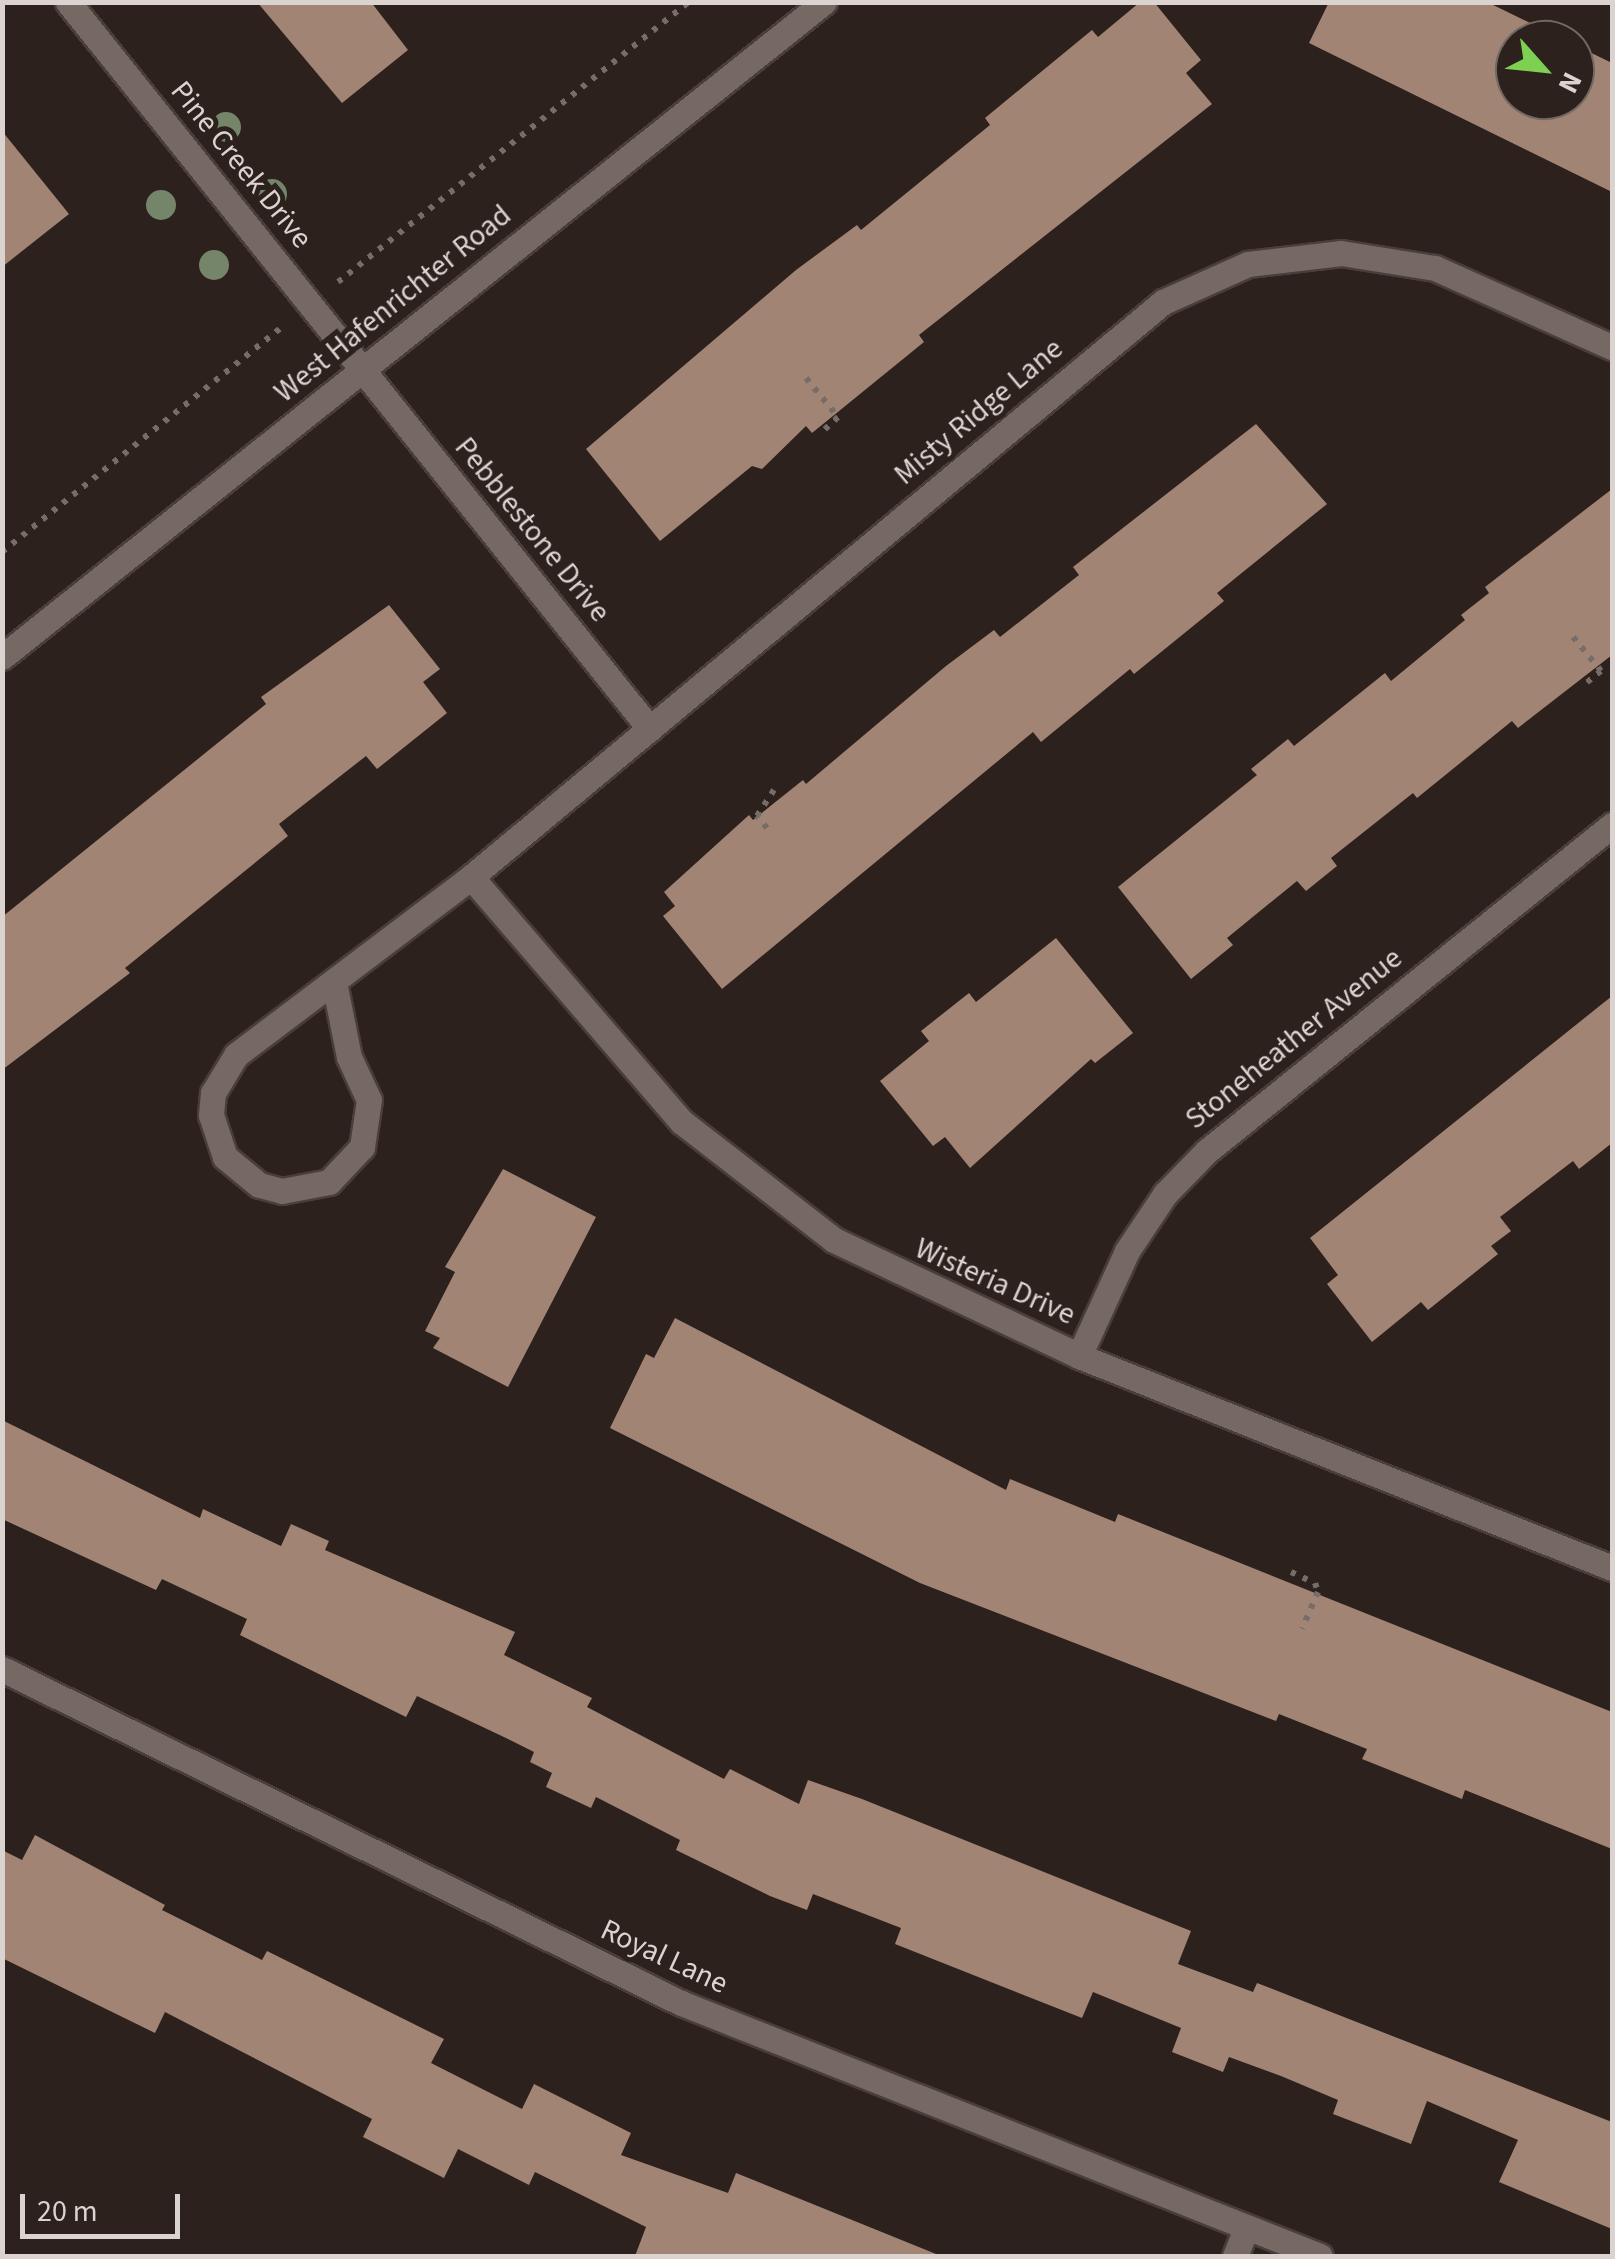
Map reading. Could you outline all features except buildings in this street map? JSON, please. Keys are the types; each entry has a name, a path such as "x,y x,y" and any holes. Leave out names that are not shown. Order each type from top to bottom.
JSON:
{"street":[{"name":"Pine Creek Drive","path":"68,2 362,370"},
{"name":"West Hafenrichter Road","path":"2,657 824,2"},
{"name":"Misty Ridge Lane","path":"334,982 349,1058 369,1100 362,1148 329,1182 282,1192 259,1185 240,1174 216,1137 213,1093 236,1055 471,876 1164,302 1248,264 1341,253 1435,268 1612,347"},
{"name":"Pebblestone Drive","path":"362,370 650,730"},
{"name":"Stoneheather Avenue","path":"1079,1356 1127,1251 1164,1194 1206,1151 1612,825"},
{"name":"Wisteria Drive","path":"471,876 617,1053 752,1182 834,1240 1079,1356 1612,1568"},
{"name":"Royal Lane","path":"2,1669 681,2003 1320,2256"},
{"path":"1235,2256 1246,2229"}],"path":[{"path":"358,266 690,2"},
{"path":"2,552 258,346"},
{"path":"806,378 838,417 824,430"},
{"path":"1573,637 1601,671 1585,684"},
{"path":"767,828 756,816 776,787"},
{"path":"1292,1572 1315,1583 1318,1592 1302,1629"}]}
